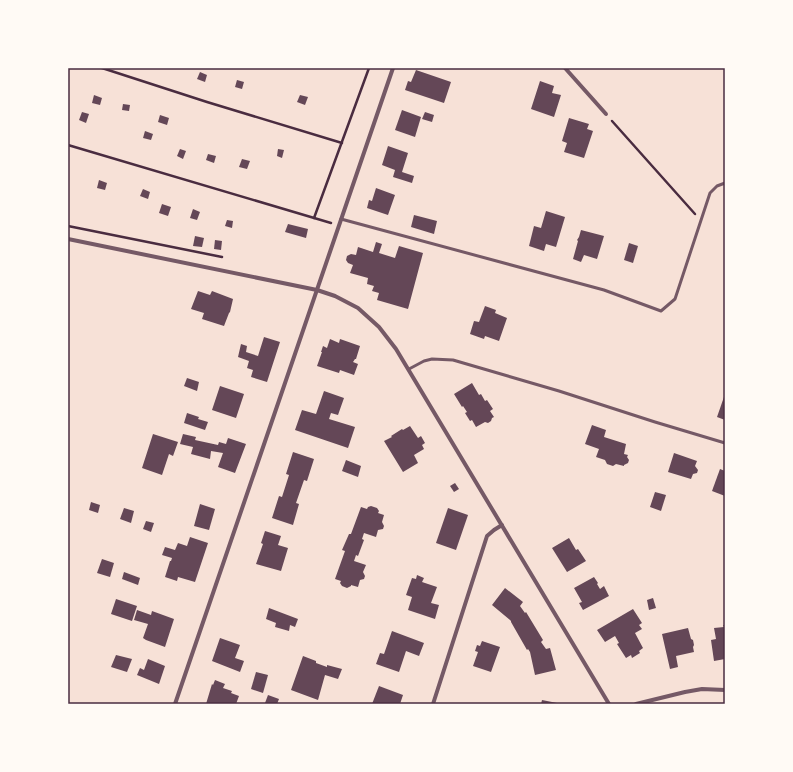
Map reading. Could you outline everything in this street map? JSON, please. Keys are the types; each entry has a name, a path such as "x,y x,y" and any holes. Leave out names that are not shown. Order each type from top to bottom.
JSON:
{"street":[{"path":"175,704 393,68"},
{"path":"565,68 606,114"},
{"path":"68,239 317,290 335,296 358,308 379,327 409,369 609,704"},
{"path":"433,704 487,536 502,525"},
{"path":"636,704 702,689 725,690"}],"lane":[{"path":"341,218 604,290 661,311 675,299 710,193 717,186 725,183"},
{"path":"409,369 424,361 432,359 453,360 559,391 725,443"}],"path":[{"path":"102,68 342,143"},
{"path":"314,218 369,68"},
{"path":"606,114 701,220"},
{"path":"68,145 339,226"},
{"path":"68,226 222,257"}],"building":[{"path":"416,70 451,82 444,103 405,90 408,81 411,82"},
{"path":"200,72 207,75 205,82 197,79"},
{"path":"237,80 244,82 242,89 235,87"},
{"path":"540,81 554,86 552,93 561,95 554,117 531,109"},
{"path":"94,95 102,98 100,105 92,103"},
{"path":"300,95 308,97 305,105 297,102"},
{"path":"123,104 130,105 129,111 122,110"},
{"path":"402,110 421,117 415,137 395,130"},
{"path":"82,112 89,114 86,123 79,120"},
{"path":"425,112 434,115 432,122 422,119"},
{"path":"160,115 169,118 167,125 158,122"},
{"path":"569,118 589,124 587,129 593,131 584,158 564,152 567,143 562,141"},
{"path":"145,131 153,134 151,140 143,138"},
{"path":"388,146 408,153 402,172 414,176 412,183 393,177 395,170 382,165"},
{"path":"180,149 186,151 183,159 177,156"},
{"path":"278,149 284,150 282,158 277,156"},
{"path":"208,154 216,156 214,163 206,160"},
{"path":"242,159 250,161 247,169 239,167"},
{"path":"99,180 107,183 105,190 97,188"},
{"path":"376,188 395,195 388,215 367,208 369,200 372,201"},
{"path":"143,189 150,192 148,199 140,196"},
{"path":"162,204 171,207 168,216 159,213"},
{"path":"193,209 200,212 197,220 190,218"},
{"path":"546,211 565,217 556,247 546,244 544,251 529,246 534,226 541,228"},
{"path":"414,215 437,221 434,234 411,227"},
{"path":"227,220 233,221 232,228 225,226"},
{"path":"288,224 308,229 306,238 285,232"},
{"path":"581,230 604,236 597,259 584,255 581,262 573,259"},
{"path":"195,236 204,238 202,247 193,246"},
{"path":"215,240 222,241 221,250 214,249"},
{"path":"376,242 382,244 379,253 395,258 399,246 423,253 408,309 377,300 379,293 372,291 374,286 367,284 368,278 350,273 353,265 348,263 346,260 347,256 351,254 356,255 358,247 373,252"},
{"path":"629,243 638,246 633,263 624,260"},
{"path":"198,291 210,295 212,291 233,299 230,312 224,326 202,319 204,313 191,309"},
{"path":"485,306 496,310 495,313 507,318 499,341 485,336 484,339 470,334 474,321 479,322"},
{"path":"264,337 280,342 267,382 251,377 253,370 247,368 249,361 238,357 241,344 247,346 246,352 258,356"},
{"path":"330,339 339,343 340,339 360,346 356,359 353,362 358,364 354,375 340,370 339,373 317,366 323,346 327,348"},
{"path":"187,378 199,382 197,391 184,386"},
{"path":"472,383 479,395 481,394 485,401 487,400 493,409 490,411 494,417 488,423 485,422 476,427 472,420 470,421 465,413 467,412 454,394"},
{"path":"220,386 244,394 236,418 212,410"},
{"path":"324,391 344,398 338,415 331,413 329,419 355,427 348,448 295,430 302,410 316,414"},
{"path":"725,394 725,420 717,417"},
{"path":"187,413 208,422 205,430 184,423"},
{"path":"592,425 606,430 604,437 626,444 624,454 628,455 628,463 624,466 616,464 613,466 607,464 605,460 596,457 599,449 585,444"},
{"path":"410,426 418,438 421,436 425,443 422,445 424,449 414,455 418,463 403,472 384,441 402,429 403,430"},
{"path":"153,434 178,442 173,456 169,454 162,475 142,468"},
{"path":"183,434 196,437 195,440 218,445 219,442 226,444 228,438 246,444 235,473 218,467 223,453 211,451 210,459 191,454 193,447 180,444"},
{"path":"293,452 314,459 307,481 304,480 296,503 299,504 293,525 272,518 279,496 282,497 289,475 286,474"},
{"path":"674,453 697,461 695,466 698,470 697,473 693,474 691,479 668,472"},
{"path":"346,460 361,466 358,477 342,471"},
{"path":"720,469 725,471 725,496 712,491"},
{"path":"455,483 459,489 454,492 450,486"},
{"path":"655,492 666,495 661,511 650,507"},
{"path":"91,502 100,505 98,513 89,510"},
{"path":"200,504 215,509 209,530 194,526"},
{"path":"371,506 377,508 379,511 378,513 384,515 382,522 384,526 383,529 378,530 376,537 364,533 362,539 364,540 358,556 356,555 354,561 366,565 363,572 365,576 364,579 360,580 358,587 351,585 347,588 342,586 340,583 341,581 335,579 345,551 342,550 349,534 351,534 361,507 367,509"},
{"path":"124,508 134,511 131,523 120,519"},
{"path":"448,508 468,515 456,550 436,543"},
{"path":"146,521 154,523 151,532 143,529"},
{"path":"265,531 281,536 278,545 288,548 281,571 256,564 263,544 261,543"},
{"path":"190,537 208,543 195,582 178,577 177,581 165,577 172,558 162,555 165,547 175,550 178,543 187,546"},
{"path":"569,538 576,550 578,549 586,561 567,572 552,548"},
{"path":"102,559 114,563 110,577 97,573"},
{"path":"124,572 140,578 138,585 122,579"},
{"path":"417,575 424,578 422,582 437,587 431,603 439,605 435,619 408,610 412,597 406,595 412,578 416,579"},
{"path":"594,577 600,589 604,586 609,596 583,610 579,603 582,602 574,588"},
{"path":"505,588 523,602 520,606 525,613 526,612 543,640 541,642 546,649 550,648 556,670 535,675 530,652 528,649 527,650 511,621 492,605"},
{"path":"653,598 656,608 649,610 647,600"},
{"path":"116,599 137,606 132,621 111,614"},
{"path":"269,608 298,619 295,627 290,625 289,631 275,627 276,623 266,619"},
{"path":"633,609 642,623 639,625 642,629 635,633 643,648 639,651 640,653 632,658 631,655 626,658 617,644 619,643 615,636 605,642 597,630"},
{"path":"137,610 151,615 152,611 174,619 165,647 143,638 148,624 134,620"},
{"path":"723,625 725,625 725,659 714,661 711,640 716,639 714,628 724,627"},
{"path":"688,628 691,639 693,640 694,652 676,656 678,667 670,669 662,634"},
{"path":"392,631 424,643 419,656 406,651 399,672 376,664 380,653 384,654"},
{"path":"220,638 240,645 235,658 244,661 240,672 212,661"},
{"path":"482,641 500,647 491,672 473,666 478,652 475,651 477,645 480,646"},
{"path":"116,655 132,659 127,672 111,667"},
{"path":"303,656 327,667 327,665 342,669 338,679 325,675 318,700 291,690"},
{"path":"148,659 165,666 159,684 137,675 140,668 144,670"},
{"path":"256,672 268,675 263,693 251,689"},
{"path":"215,680 225,684 223,688 232,691 231,693 239,696 236,704 206,704 212,684 213,685"},
{"path":"379,686 403,695 400,704 372,704"},
{"path":"268,695 279,699 277,704 265,703"},
{"path":"542,700 557,703 557,704 541,704"}]}
